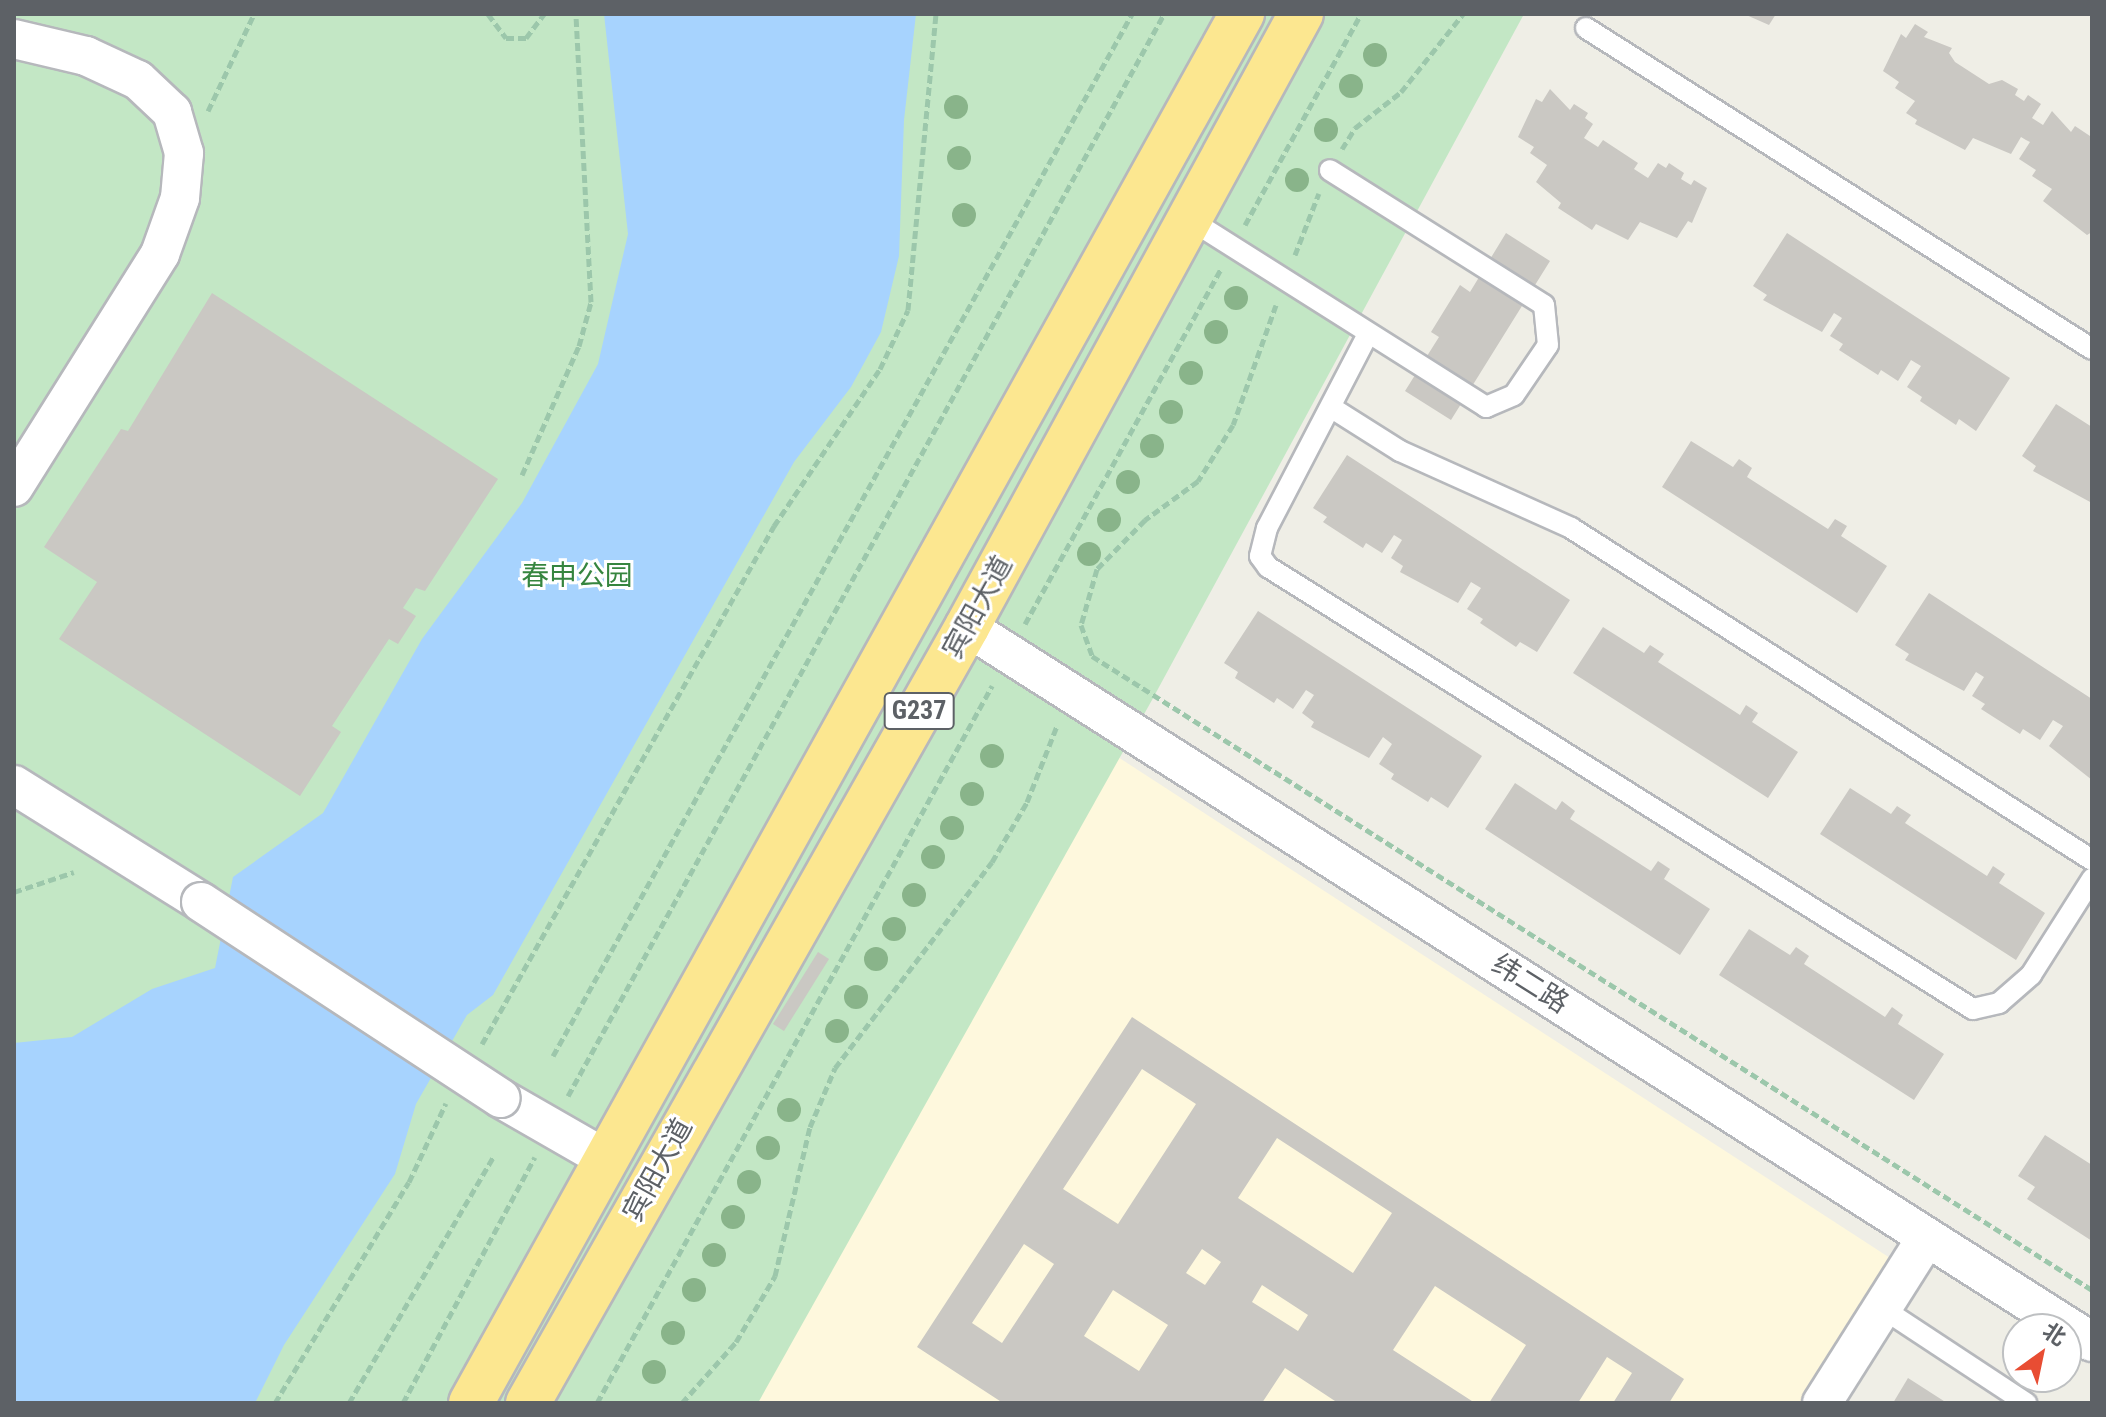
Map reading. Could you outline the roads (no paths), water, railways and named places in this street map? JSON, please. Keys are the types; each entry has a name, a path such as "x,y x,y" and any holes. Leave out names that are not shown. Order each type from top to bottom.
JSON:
{"highway":[{"name":"宾阳大道","path":"471,1403 1242,14"},
{"name":"宾阳大道","path":"528,1403 967,627 1301,14"}],"street":[{"path":"14,39 86,56 138,80 172,112 184,153 180,198 160,254 14,487"},
{"name":"纬二路","path":"967,627 2092,1342"},
{"path":"14,785 201,902 500,1098 606,1159"},
{"path":"1822,1403 1917,1253"}],"lane":[{"path":"1586,28 2092,349"},
{"path":"1189,219 1486,407 1514,395 1548,345 1544,305 1330,170"},
{"path":"1368,334 1267,528 1260,556 1268,567 1973,1009 1999,1003 2031,975 2092,879"},
{"path":"1332,408 1400,451 1571,528 2092,860"},
{"path":"1882,1308 2026,1403"}],"water":[{"path":"604,14 916,14 904,120 899,256 881,332 851,387 794,462 493,995 467,1015 416,1104 395,1174 284,1345 255,1403 14,1403 14,1043 72,1037 152,989 215,968 233,877 323,813 422,639 522,503 598,364 628,234"}],"park label":[{"name":"春申公园","path":"577,576"}]}
